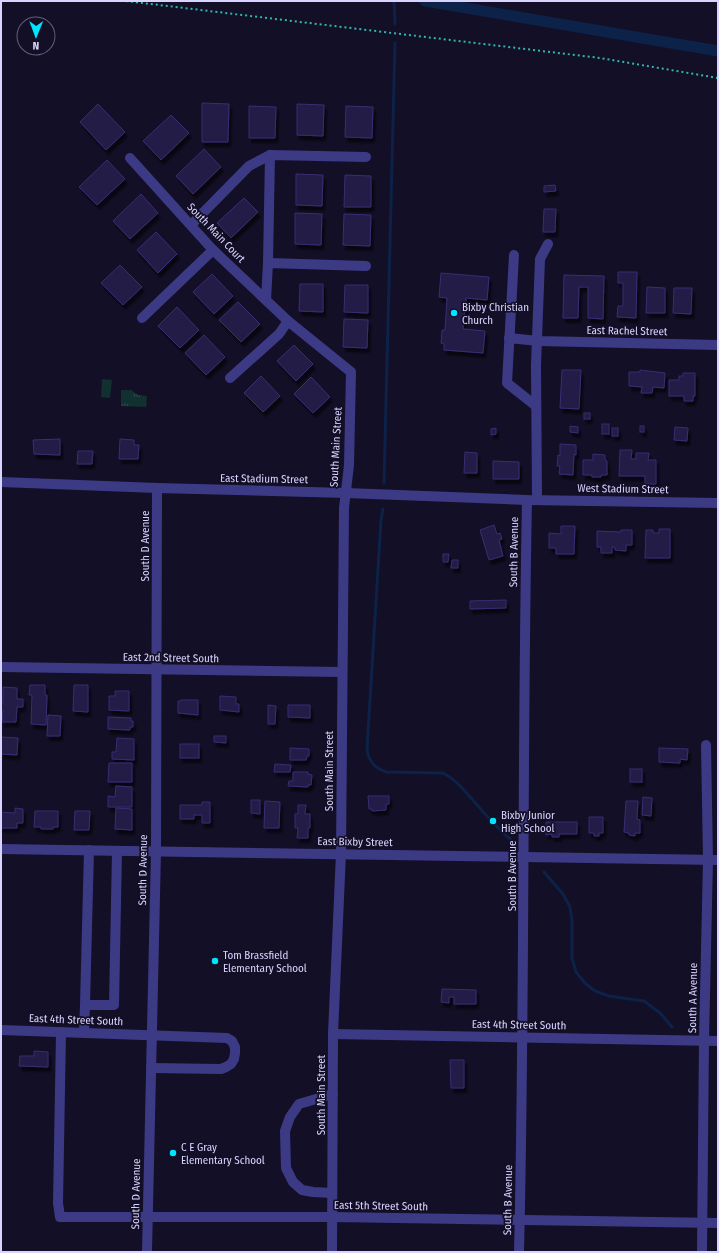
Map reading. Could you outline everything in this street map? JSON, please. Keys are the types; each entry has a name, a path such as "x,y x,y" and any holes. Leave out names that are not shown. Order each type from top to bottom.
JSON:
{"street":[{"path":"266,300 270,155"},
{"path":"191,225 249,166 270,155 366,157"},
{"name":"South Main Court","path":"130,158 213,250 288,321"},
{"name":"South B Avenue","path":"519,1252 524,857 524,659 536,406 540,259 548,244"},
{"path":"142,318 213,250"},
{"path":"514,255 507,383 536,406"},
{"path":"268,263 366,266"},
{"path":"230,378 279,334 288,321"},
{"name":"South Main Street","path":"288,321 351,372 349,465 344,508 341,853 333,1034 332,1252"},
{"name":"East Rachel Street","path":"509,338 538,341 717,345"},
{"name":"East Stadium Street","path":"1,482 532,500"},
{"name":"South D Avenue","path":"148,1252 151,1035 153,1018 156,851 157,488"},
{"name":"West Stadium Street","path":"532,500 718,503"},
{"name":"East 2nd Street South","path":"1,667 342,672"},
{"name":"South A Avenue","path":"702,1252 704,1040 713,860 706,745"},
{"name":"East Bixby Street","path":"1,849 341,853 713,860"},
{"path":"84,1032 89,850"},
{"path":"85,1005 114,1005 117,851"},
{"name":"East 4th Street South","path":"1,1030 227,1038 232,1041 235,1047 236,1054 232,1064 220,1069 151,1068"},
{"name":"East 5th Street South","path":"61,1032 58,1203 60,1217 332,1217 718,1223"},
{"name":"East 4th Street South","path":"333,1034 718,1041"},
{"path":"332,1193 302,1190 293,1182 286,1168 285,1131 290,1117 300,1104 333,1094"}],"path":[{"path":"126,1 600,58 718,78"}],"green space":[{"path":"102,379 112,380 110,398 101,397"},
{"path":"121,390 131,390 138,395 147,396 146,407 121,406"}],"building":[{"path":"202,103 229,104 228,142 202,142"},
{"path":"98,104 125,132 106,150 80,122"},
{"path":"297,104 324,105 323,136 297,135"},
{"path":"249,106 276,107 275,138 249,138"},
{"path":"346,106 373,107 372,138 345,137"},
{"path":"171,115 189,133 161,160 143,141"},
{"path":"204,149 221,167 193,194 176,176"},
{"path":"107,160 125,179 97,205 79,187"},
{"path":"296,174 323,175 322,206 296,205"},
{"path":"345,175 371,176 371,207 344,207"},
{"path":"555,185 556,191 544,192 544,186"},
{"path":"141,194 158,213 130,239 113,221"},
{"path":"244,198 258,212 231,238 217,223"},
{"path":"544,209 556,209 555,232 543,232"},
{"path":"295,213 322,214 321,245 295,244"},
{"path":"344,214 371,215 370,246 343,245"},
{"path":"156,232 177,254 158,273 137,250"},
{"path":"120,265 142,287 123,305 101,283"},
{"path":"618,272 637,272 636,318 617,317 618,306 623,306 623,283 618,283"},
{"path":"441,273 489,277 487,300 466,298 463,329 485,331 483,353 444,350 444,344 441,343 442,330 445,330 447,298 439,297"},
{"path":"212,274 233,296 214,314 193,292"},
{"path":"564,275 604,276 603,319 588,318 588,287 579,287 578,318 563,318"},
{"path":"300,284 323,284 323,312 299,311"},
{"path":"345,285 368,285 368,313 344,312"},
{"path":"647,287 665,288 665,313 646,313"},
{"path":"674,288 692,288 691,314 673,313"},
{"path":"238,302 260,324 241,342 219,320"},
{"path":"177,307 199,330 180,348 158,326"},
{"path":"344,319 368,320 367,348 343,347"},
{"path":"204,335 225,357 206,375 185,353"},
{"path":"294,345 313,364 296,381 277,361"},
{"path":"562,370 581,370 579,409 560,408"},
{"path":"640,370 665,373 664,388 653,387 652,393 641,393 642,387 629,386 629,372 640,372"},
{"path":"683,373 695,373 695,396 693,396 693,401 684,401 684,396 669,396 669,380 679,380 679,376 683,376"},
{"path":"261,376 280,396 263,412 244,393"},
{"path":"311,377 330,397 313,413 294,394"},
{"path":"584,413 590,413 590,419 584,419"},
{"path":"602,424 609,424 609,434 602,434"},
{"path":"570,426 578,427 578,433 570,432"},
{"path":"640,426 644,426 644,432 640,432"},
{"path":"675,427 688,428 687,441 674,440"},
{"path":"496,428 496,434 491,435 491,429"},
{"path":"612,428 618,428 618,436 612,436"},
{"path":"60,439 60,455 34,454 33,440"},
{"path":"120,439 134,440 134,445 139,445 138,459 119,459"},
{"path":"560,444 576,445 573,475 559,474 560,466 557,466 558,455 560,456"},
{"path":"620,450 632,450 631,459 636,459 636,453 649,453 648,460 656,460 656,484 645,484 645,476 619,476"},
{"path":"78,451 93,451 92,464 77,464"},
{"path":"465,452 477,453 477,473 464,473"},
{"path":"593,454 605,455 605,460 607,461 607,475 592,477 592,475 583,475 583,460 593,460"},
{"path":"493,461 519,462 519,479 493,479"},
{"path":"494,525 497,534 500,533 502,539 499,540 503,556 489,560 480,530"},
{"path":"561,526 575,526 574,554 556,554 556,548 549,548 549,533 561,534"},
{"path":"659,529 670,529 670,558 645,558 646,530 653,530 653,533 659,533"},
{"path":"621,530 632,530 632,545 626,545 626,551 615,550 615,547 612,547 612,553 601,553 601,547 597,547 597,531 621,532"},
{"path":"443,554 449,554 448,562 443,562"},
{"path":"452,560 458,560 458,568 451,568"},
{"path":"506,600 506,608 470,609 470,601"},
{"path":"30,685 45,685 45,695 47,695 46,725 31,724 32,695 29,695"},
{"path":"74,685 88,685 88,712 73,711"},
{"path":"3,687 17,688 17,699 23,699 23,707 17,707 16,722 2,722 3,710 1,710 1,703 3,703"},
{"path":"115,691 129,691 129,711 109,710 109,696 115,696"},
{"path":"220,696 236,697 236,704 239,704 239,712 220,710"},
{"path":"198,700 198,715 178,713 178,701"},
{"path":"268,705 276,706 275,724 268,724"},
{"path":"288,705 310,705 310,718 288,717"},
{"path":"48,715 61,716 60,736 47,736"},
{"path":"108,717 131,718 131,721 133,721 133,727 130,727 130,730 108,729"},
{"path":"214,736 226,736 226,743 214,742"},
{"path":"1,737 18,738 17,755 1,754"},
{"path":"117,738 134,739 134,760 112,759 112,752 116,752"},
{"path":"180,744 199,744 199,758 180,758"},
{"path":"290,748 309,749 309,756 307,756 306,760 290,760"},
{"path":"659,748 688,749 687,760 680,759 680,763 659,762"},
{"path":"109,763 132,763 132,782 108,782"},
{"path":"275,764 291,765 290,772 274,772"},
{"path":"630,769 642,769 642,782 630,782"},
{"path":"293,772 308,772 308,774 312,775 311,785 308,785 308,787 288,786 289,781 293,781"},
{"path":"116,786 132,787 132,807 108,807 108,796 115,797"},
{"path":"368,796 389,796 389,804 386,804 386,810 372,811 372,809 369,809"},
{"path":"643,797 652,798 651,816 642,815"},
{"path":"251,800 260,800 260,814 251,813"},
{"path":"265,801 280,802 279,828 264,828"},
{"path":"626,801 638,801 637,819 640,820 640,833 635,833 635,836 624,832"},
{"path":"202,802 210,802 210,823 202,823 202,815 194,815 194,819 180,819 180,805 202,805"},
{"path":"298,805 306,805 305,814 310,814 308,838 297,838 298,828 295,828 295,814 298,814"},
{"path":"15,808 23,809 23,823 17,823 17,828 1,828 1,812 15,813"},
{"path":"116,808 132,809 132,830 115,829"},
{"path":"35,811 58,811 58,827 53,827 53,829 41,829 41,827 34,827"},
{"path":"75,811 90,811 89,830 74,830"},
{"path":"589,817 603,817 603,833 599,833 599,836 594,836 594,833 589,833"},
{"path":"546,822 577,822 577,834 559,834 559,837 552,837 552,834 546,835"},
{"path":"442,989 476,990 476,1004 454,1004 454,997 449,997 449,1003 441,1002"},
{"path":"34,1051 48,1052 48,1067 19,1066 20,1056 34,1056"},
{"path":"450,1060 464,1060 464,1088 451,1088"}],"waterway":[{"path":"394,1 395,24"},
{"path":"425,1 718,51"},
{"path":"384,483 395,43"},
{"path":"383,509 381,520 367,749 368,755 375,766 387,772 443,773 447,775 458,784 490,820 511,840"},
{"path":"544,872 563,894 570,907 572,921 572,958 576,972 585,983 595,991 609,996 644,1001 660,1013 672,1027"}],"place":[{"name":"Bixby Christian Church","path":"454,313"},
{"name":"Bixby Junior High School","path":"493,821"},
{"name":"Tom Brassfield Elementary School","path":"215,961"},
{"name":"C E Gray Elementary School","path":"173,1153"}]}
